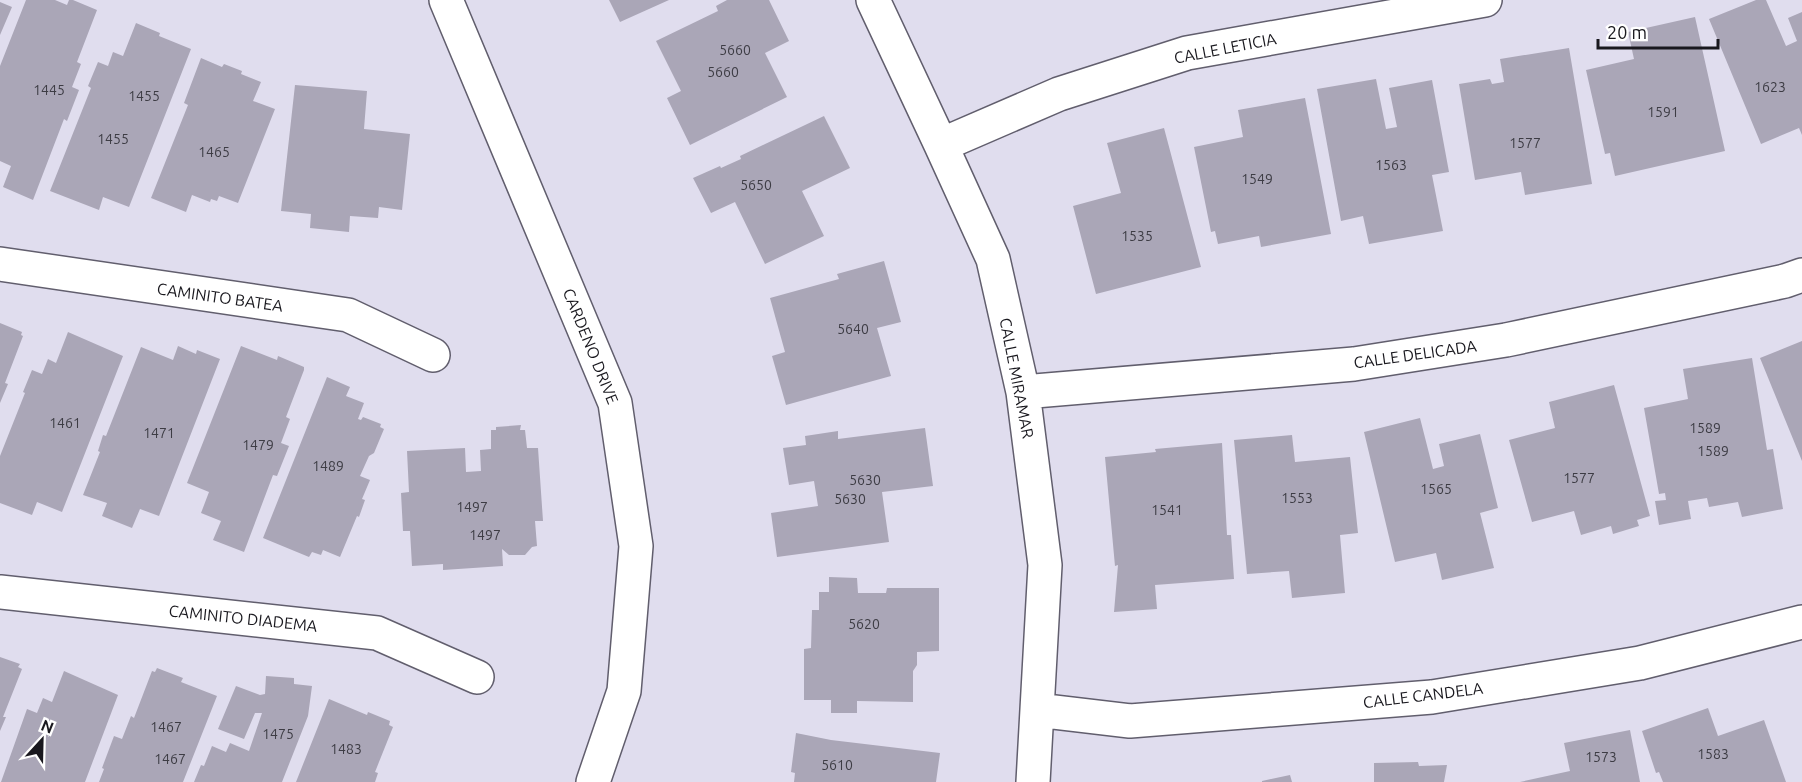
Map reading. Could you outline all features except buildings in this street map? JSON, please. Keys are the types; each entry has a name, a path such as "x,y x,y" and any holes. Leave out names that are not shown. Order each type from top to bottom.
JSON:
{"street":[{"name":"CARDENO DRIVE","path":"446,0 615,403 636,546 624,691 593,782"},
{"name":"CALLE MIRAMAR","path":"873,0 993,259 1023,392 1045,565 1033,782"},
{"name":"CALLE LETICIA","path":"942,145 1059,94 1187,53 1485,0"},
{"name":"CAMINITO BATEA","path":"0,264 348,315 433,355"},
{"name":"CALLE DELICADA","path":"1023,392 1354,364 1506,340 1785,281 1802,275"},
{"name":"CAMINITO DIADEMA","path":"0,592 377,633 477,677"},
{"name":"CALLE CANDELA","path":"1037,710 1130,721 1432,697 1640,663 1802,622"}]}
